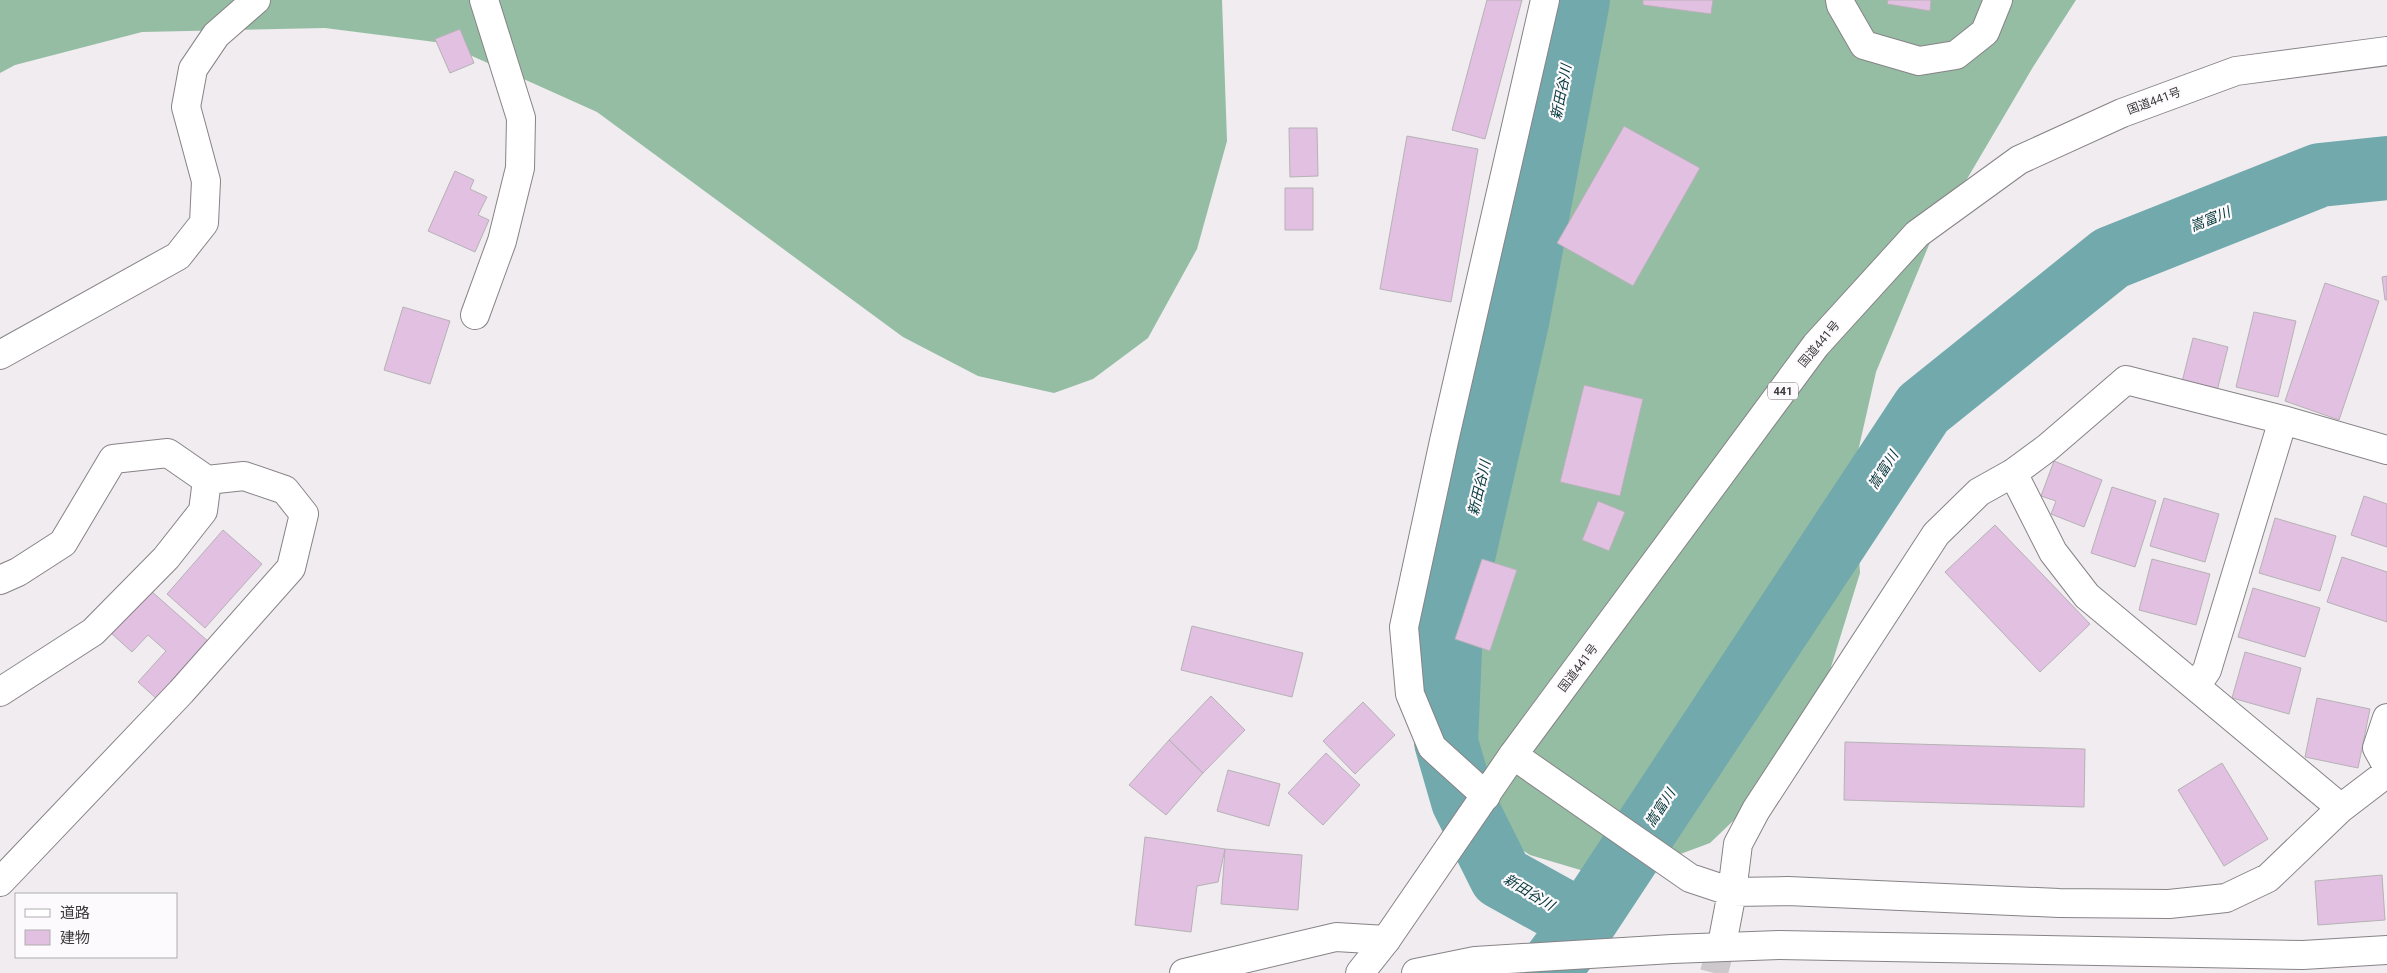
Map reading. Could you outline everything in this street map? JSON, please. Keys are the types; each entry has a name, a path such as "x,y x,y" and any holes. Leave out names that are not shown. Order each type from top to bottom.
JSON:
{"main road":[{"path":"0,355 178,256 204,223 206,181 186,107 193,69 216,35 256,0"},
{"path":"475,315 502,241 520,168 521,118 484,0"},
{"path":"1486,796 1432,747 1410,694 1404,628 1446,432 1545,0"},
{"path":"1840,0 1840,5 1864,46 1919,61 1956,54 1963,49 1985,32 1998,0"},
{"name":"国道441号","path":"1360,973 1386,940 1513,755 1816,345 1917,234 2019,160 2122,113 2236,71 2387,51"},
{"path":"1724,934 1738,844 1756,810 1936,534 1979,492 2013,473 2047,448 2126,380 2284,420 2387,450"},
{"path":"2196,686 2207,670 2284,420"},
{"path":"0,580 18,572 63,542 113,459 168,453 207,480 244,476 285,490 304,514 291,568 181,692 0,882"},
{"path":"2013,473 2053,552 2087,596 2341,808"},
{"path":"0,692 93,632 166,558 203,512 207,480"},
{"path":"2387,718 2378,748 2387,766"},
{"path":"1513,755 1690,878 1732,892 1788,890 2069,903 2169,904 2226,898 2268,878 2341,808 2387,773"},
{"path":"1184,973 1336,937 1386,940"},
{"path":"1416,973 1475,961 1672,949 1779,945 2303,955 2387,950"}],"green space":[{"path":"0,0 1222,0 1227,141 1197,249 1148,338 1093,379 1054,393 978,376 903,337 597,112 443,43 325,28 142,32 15,65 0,73"},
{"path":"1558,0 2076,0 2033,67 1931,240 1876,372 1854,469 1860,573 1827,680 1779,777 1710,843 1629,873 1594,874 1530,855 1477,821 1426,762 1402,691 1402,628"}],"building":[{"path":"1487,0 1522,0 1485,139 1452,130"},
{"path":"1643,0 1713,0 1711,14 1643,5"},
{"path":"1888,0 1931,0 1930,11 1887,4"},
{"path":"460,29 474,63 450,73 435,39"},
{"path":"1624,126 1700,168 1633,286 1557,243"},
{"path":"1289,128 1317,128 1318,176 1290,177"},
{"path":"1407,136 1478,149 1451,302 1380,289"},
{"path":"455,171 474,180 470,189 487,197 478,215 489,220 475,252 428,231"},
{"path":"1285,188 1313,188 1313,230 1285,230"},
{"path":"2387,276 2387,300 2385,300 2382,277"},
{"path":"2325,283 2379,301 2339,420 2285,401"},
{"path":"403,307 450,321 430,384 384,370"},
{"path":"2254,312 2296,321 2278,397 2236,387"},
{"path":"2193,338 2228,347 2217,391 2182,382"},
{"path":"1584,385 1643,399 1620,496 1560,482"},
{"path":"2054,461 2102,480 2084,527 2051,514 2056,501 2041,496"},
{"path":"2112,487 2156,501 2135,567 2091,553"},
{"path":"2364,496 2387,504 2387,547 2351,535"},
{"path":"2164,498 2219,514 2205,562 2150,546"},
{"path":"1598,501 1625,512 1609,551 1582,540"},
{"path":"2275,518 2336,536 2320,591 2259,573"},
{"path":"1995,525 2090,624 2040,672 1945,572"},
{"path":"223,530 262,564 205,628 167,594"},
{"path":"2342,557 2387,572 2387,622 2327,602"},
{"path":"1482,559 1517,570 1490,651 1455,639"},
{"path":"2152,559 2210,574 2196,625 2139,610"},
{"path":"2253,588 2320,608 2305,657 2238,637"},
{"path":"150,590 210,643 158,700 138,682 166,651 148,635 132,652 111,633"},
{"path":"1192,626 1303,653 1292,697 1181,670"},
{"path":"2245,652 2301,668 2289,714 2232,698"},
{"path":"1211,696 1245,730 1203,773 1169,740"},
{"path":"2317,698 2370,709 2358,768 2305,757"},
{"path":"1363,702 1395,735 1355,774 1323,741"},
{"path":"1169,740 1203,773 1166,815 1129,785"},
{"path":"1845,742 2085,749 2084,807 1844,800"},
{"path":"1326,753 1360,785 1323,825 1288,793"},
{"path":"2222,763 2268,839 2224,866 2178,790"},
{"path":"1228,770 1280,784 1269,826 1217,811"},
{"path":"1145,837 1225,849 1218,882 1197,886 1191,932 1135,925"},
{"path":"1225,849 1302,855 1298,910 1221,904"},
{"path":"2382,875 2385,920 2318,925 2315,881"}],"waterway":[{"name":"新田谷川","path":"1578,0 1517,322 1452,605 1446,742 1463,801 1501,877 1584,923"},
{"name":"嵩富川","path":"1547,973 1584,923 1923,409 2111,258 2320,175 2387,168"}],"tunnel":[{"path":"1714,973 1724,934"}]}
